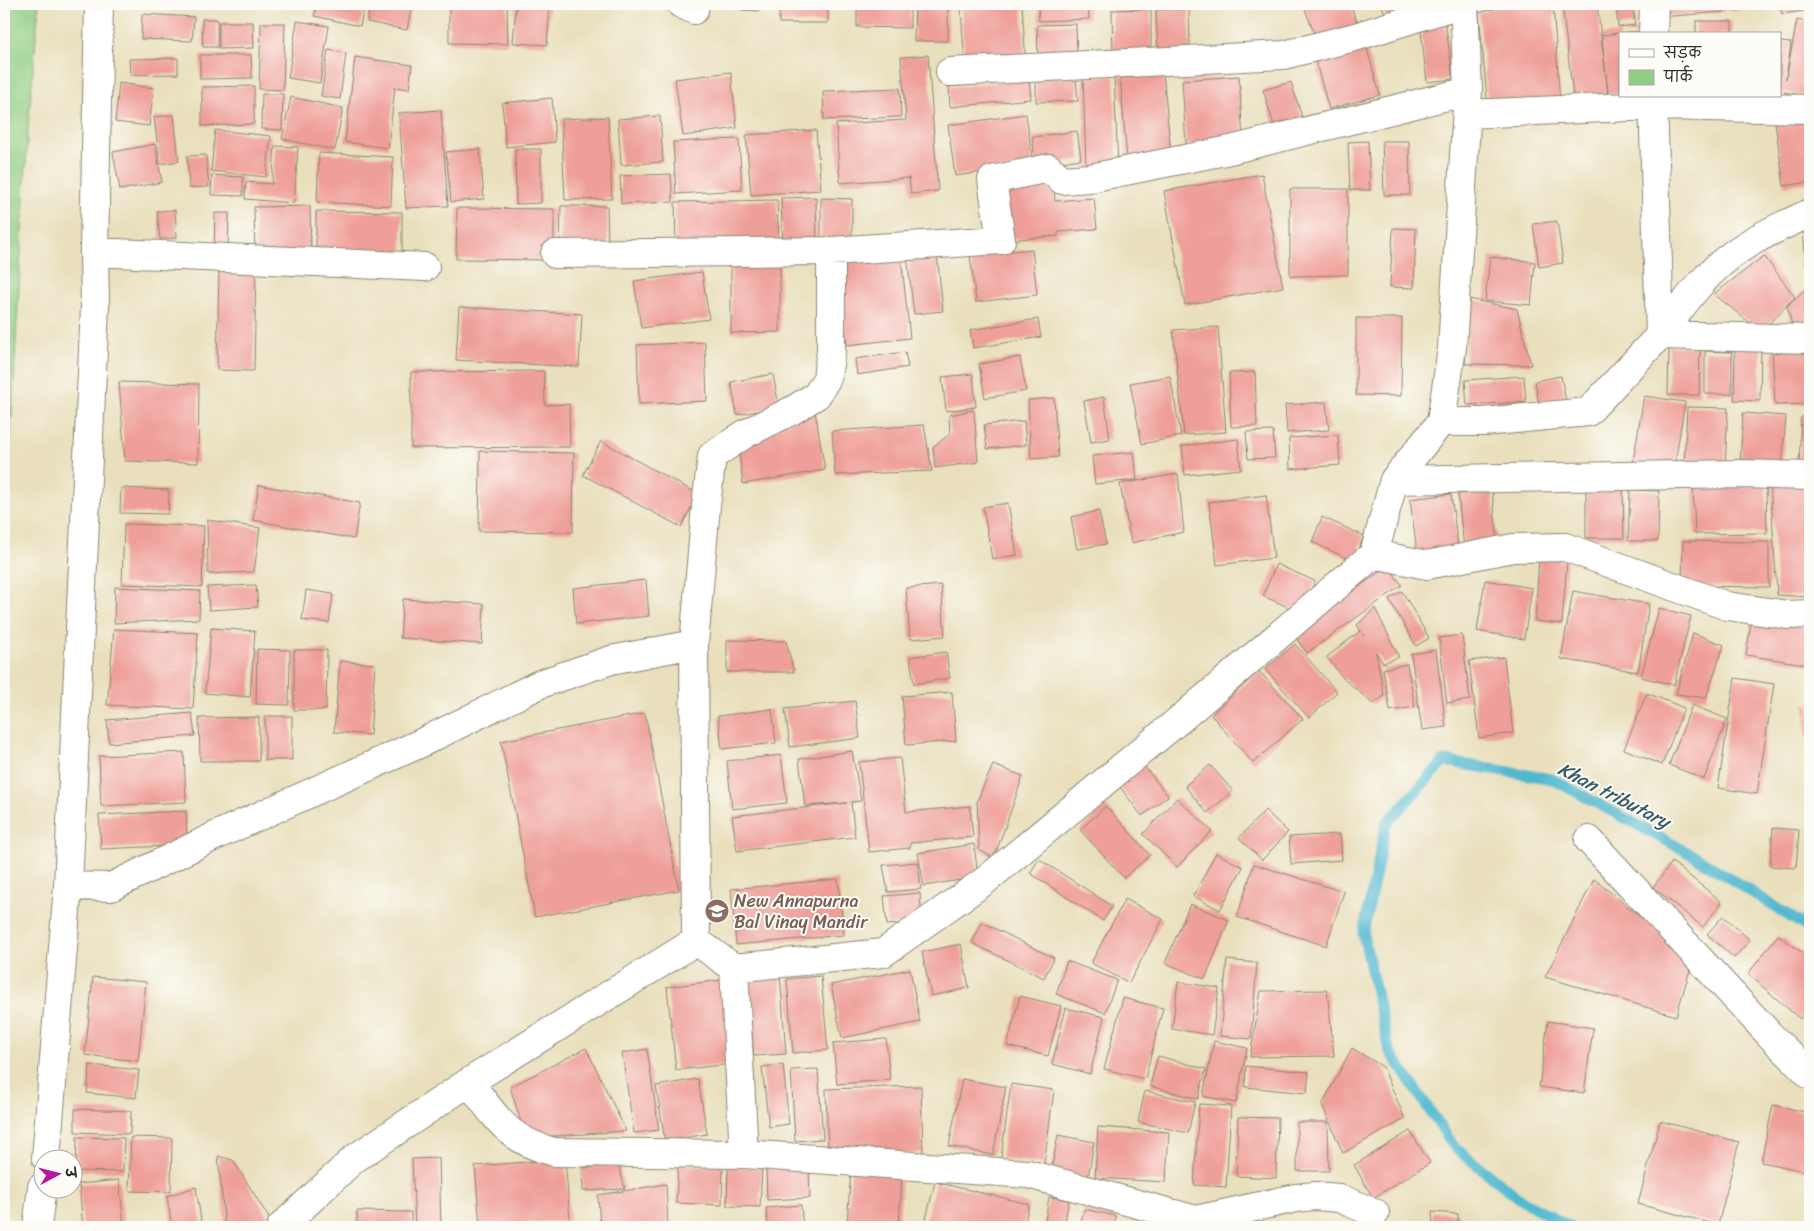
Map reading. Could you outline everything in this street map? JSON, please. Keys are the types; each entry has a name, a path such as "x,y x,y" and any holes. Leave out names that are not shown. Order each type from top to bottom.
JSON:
{"street":[{"path":"47,1148 68,886 95,306 94,252 99,4"},
{"path":"950,72 1284,54 1355,36 1460,4"},
{"path":"696,941 734,968 883,953 986,880 1185,715 1374,554 1394,480 1441,422 1452,348 1468,102 1464,4"},
{"path":"1654,4 1654,32"},
{"path":"1653,101 1660,335"},
{"path":"555,254 831,251 1002,240 992,180 1048,168 1062,180 1090,178 1468,102 1653,101 1810,108"},
{"path":"1441,422 1484,422 1588,412 1660,335 1704,279 1728,258 1757,238 1810,213"},
{"path":"696,941 694,644 712,456 745,434 793,410 817,395 827,378 830,350 831,251"},
{"path":"94,252 425,266"},
{"path":"1660,335 1810,339"},
{"path":"1394,480 1741,474 1810,476"},
{"path":"1374,554 1427,565 1513,548 1565,547 1727,606 1788,615 1810,614"},
{"path":"68,886 111,887 215,836 419,744 540,684 611,660 694,644"},
{"path":"1589,840 1769,1034 1810,1075"},
{"path":"281,1227 354,1159 469,1082 696,941"},
{"path":"734,968 744,1154"},
{"path":"469,1082 500,1123 513,1135 534,1147 554,1152 744,1154 1028,1174 1199,1224 1296,1198 1314,1196 1339,1198 1375,1213"},
{"path":"37,1227 41,1198"}],"green space":[{"path":"4,4 39,4 28,127 4,556"}],"building":[{"path":"193,4 193,7 170,5"},
{"path":"260,4 273,4 273,7"},
{"path":"317,4 365,4 360,26 314,16"},
{"path":"370,4 412,4 407,30 367,22"},
{"path":"449,4 507,4 508,44 449,43"},
{"path":"516,4 550,4 547,45 513,43"},
{"path":"742,4 760,4 760,11 741,10"},
{"path":"779,4 828,4 828,23 779,23"},
{"path":"857,4 910,4 910,28 857,27"},
{"path":"915,4 948,4 948,41 914,41"},
{"path":"1038,4 1088,4 1089,19 1039,21"},
{"path":"1303,4 1350,4 1359,27 1318,43"},
{"path":"1381,4 1423,4 1387,18"},
{"path":"1510,4 1553,4 1560,102 1488,108 1479,13"},
{"path":"1562,4 1597,4 1608,93 1573,97"},
{"path":"1616,4 1633,4 1635,25 1618,27"},
{"path":"1659,4 1724,4 1724,12 1660,17"},
{"path":"1729,4 1769,4 1770,6 1730,11"},
{"path":"1780,4 1810,4 1810,10 1782,14"},
{"path":"1022,5 1026,64 965,68 961,9"},
{"path":"1151,9 1151,55 1113,56 1112,10"},
{"path":"1189,9 1190,53 1158,54 1156,10"},
{"path":"142,14 194,17 192,41 141,39"},
{"path":"202,19 217,19 218,47 203,47"},
{"path":"1445,19 1453,79 1427,82 1420,23"},
{"path":"1797,20 1810,23 1810,97 1784,92 1782,105 1780,98 1782,98 1782,42 1791,43 1786,79"},
{"path":"297,21 329,26 320,83 288,78"},
{"path":"1696,21 1732,21 1732,32 1696,32"},
{"path":"219,22 253,22 254,48 219,49"},
{"path":"261,23 285,23 283,90 259,89"},
{"path":"1076,24 1077,59 1038,59 1037,25"},
{"path":"1619,33 1619,93 1608,94 1602,35"},
{"path":"1365,42 1380,95 1329,109 1314,56"},
{"path":"328,50 346,53 340,99 321,96"},
{"path":"200,55 251,55 252,78 200,79"},
{"path":"928,55 938,191 911,194 909,178 840,183 836,124 906,120 901,57"},
{"path":"355,57 412,65 409,89 395,87 388,148 345,142"},
{"path":"178,58 178,74 130,75 129,59"},
{"path":"731,72 737,128 683,136 675,79"},
{"path":"1163,72 1171,156 1127,160 1120,75"},
{"path":"1114,76 1118,168 1086,169 1083,77"},
{"path":"1239,76 1243,141 1186,145 1182,80"},
{"path":"1076,77 1078,101 1036,102 1036,78"},
{"path":"1029,79 1031,99 950,107 949,87"},
{"path":"1291,82 1304,124 1276,132 1263,90"},
{"path":"119,83 154,88 149,126 115,122"},
{"path":"254,86 254,124 202,126 202,87"},
{"path":"900,88 901,117 824,120 823,91"},
{"path":"262,94 283,94 282,130 261,129"},
{"path":"291,97 343,108 335,150 282,139"},
{"path":"552,98 555,142 506,147 502,103"},
{"path":"441,110 448,206 406,208 399,113"},
{"path":"1026,114 1033,165 955,176 948,125"},
{"path":"174,115 179,161 160,164 154,117"},
{"path":"660,116 663,162 621,165 618,119"},
{"path":"608,117 612,199 565,200 561,119"},
{"path":"1808,117 1810,182 1784,186 1775,122"},
{"path":"215,130 271,136 266,177 211,171"},
{"path":"816,130 821,190 751,195 746,135"},
{"path":"1077,131 1081,159 1036,166 1032,137"},
{"path":"739,139 742,190 676,194 673,142"},
{"path":"1368,141 1370,190 1350,190 1348,142"},
{"path":"1382,141 1409,141 1410,195 1384,195"},
{"path":"155,144 162,182 120,190 113,152"},
{"path":"275,146 298,147 294,203 245,199 246,182 272,184"},
{"path":"480,149 484,199 451,202 446,152"},
{"path":"515,149 541,149 541,203 516,204"},
{"path":"319,153 393,157 391,206 317,202"},
{"path":"206,155 209,187 189,188 187,156"},
{"path":"671,174 673,202 621,204 620,176"},
{"path":"1262,174 1283,287 1185,305 1164,191"},
{"path":"212,175 243,177 243,196 211,195"},
{"path":"1053,176 1055,201 1094,198 1097,229 1058,232 1058,236 1006,240 1001,180"},
{"path":"1290,189 1348,189 1348,275 1290,276"},
{"path":"816,197 817,247 783,247 781,198"},
{"path":"821,198 852,199 852,244 821,244"},
{"path":"777,200 779,246 676,247 675,202"},
{"path":"310,206 311,255 255,256 254,207"},
{"path":"561,206 607,206 608,245 560,245"},
{"path":"457,208 554,209 554,260 456,259"},
{"path":"175,210 177,238 160,239 157,211"},
{"path":"316,211 402,212 402,257 316,257"},
{"path":"215,213 229,213 228,253 214,253"},
{"path":"1557,221 1563,263 1539,267 1533,224"},
{"path":"1393,228 1416,229 1414,288 1390,287"},
{"path":"1803,229 1810,229 1810,267 1806,267"},
{"path":"1032,249 1037,295 976,302 970,255"},
{"path":"937,253 943,311 914,314 907,256"},
{"path":"901,256 910,338 847,345 838,263"},
{"path":"1764,256 1795,297 1761,332 1714,294"},
{"path":"1490,257 1535,262 1531,305 1485,301"},
{"path":"780,264 780,332 731,333 731,265"},
{"path":"219,268 256,269 254,371 217,370"},
{"path":"702,272 709,319 641,328 634,281"},
{"path":"1810,285 1810,329 1793,329 1787,306"},
{"path":"1469,299 1517,309 1531,365 1465,364"},
{"path":"459,307 582,314 579,367 456,360"},
{"path":"1356,318 1402,318 1401,396 1356,395"},
{"path":"1038,319 1041,337 973,348 970,330"},
{"path":"1218,327 1226,432 1184,435 1173,330"},
{"path":"705,342 707,401 639,404 637,345"},
{"path":"1669,346 1700,347 1699,395 1668,395"},
{"path":"1810,347 1810,404 1775,405 1772,349"},
{"path":"1735,348 1761,348 1760,401 1734,400"},
{"path":"1705,351 1732,352 1732,394 1705,394"},
{"path":"905,352 908,367 857,375 855,359"},
{"path":"1020,357 1026,391 985,398 979,364"},
{"path":"544,371 545,405 569,404 570,447 411,448 411,372"},
{"path":"1255,372 1257,426 1231,427 1229,373"},
{"path":"773,374 779,407 737,415 731,382"},
{"path":"973,374 976,407 946,411 942,377"},
{"path":"1170,376 1181,436 1142,444 1130,383"},
{"path":"1524,376 1526,402 1467,405 1465,380"},
{"path":"1561,376 1566,401 1539,406 1535,381"},
{"path":"119,382 199,384 198,463 125,461"},
{"path":"1644,396 1685,402 1674,469 1633,462"},
{"path":"1104,397 1110,439 1091,442 1084,401"},
{"path":"1054,398 1058,457 1031,459 1028,400"},
{"path":"1326,402 1329,430 1287,433 1285,405"},
{"path":"1687,407 1728,408 1725,469 1684,467"},
{"path":"974,410 978,462 935,468 933,447 950,434 949,415"},
{"path":"815,411 825,470 743,484 738,445"},
{"path":"1743,413 1786,416 1782,468 1740,465"},
{"path":"1801,417 1810,417 1810,466 1799,465"},
{"path":"1024,421 1026,445 987,449 984,425"},
{"path":"924,425 932,471 835,475 832,431"},
{"path":"1273,431 1275,458 1248,459 1246,432"},
{"path":"1338,435 1340,465 1290,469 1289,438"},
{"path":"1238,439 1241,469 1185,475 1182,446"},
{"path":"601,441 698,494 681,527 583,475"},
{"path":"480,451 574,453 573,532 479,531"},
{"path":"1134,452 1137,480 1095,484 1092,456"},
{"path":"1178,474 1184,532 1131,543 1120,484"},
{"path":"1810,479 1810,597 1777,595 1770,481"},
{"path":"259,485 360,503 354,539 253,520"},
{"path":"1586,485 1623,485 1624,538 1586,538"},
{"path":"1766,486 1767,533 1695,534 1693,487"},
{"path":"121,488 169,490 168,514 120,513"},
{"path":"1492,490 1498,545 1464,548 1458,494"},
{"path":"1630,490 1659,491 1658,541 1628,541"},
{"path":"1451,494 1458,547 1417,552 1410,499"},
{"path":"1266,495 1274,558 1217,565 1209,502"},
{"path":"1008,503 1017,555 992,559 983,507"},
{"path":"1099,511 1106,544 1077,549 1071,517"},
{"path":"1322,517 1364,536 1353,561 1312,542"},
{"path":"207,520 260,528 254,572 208,574"},
{"path":"124,524 204,526 202,587 122,584"},
{"path":"1683,541 1769,542 1769,587 1682,586"},
{"path":"1539,559 1567,561 1562,624 1535,621"},
{"path":"1276,564 1315,581 1302,613 1263,596"},
{"path":"1388,566 1402,585 1307,653 1293,634"},
{"path":"646,580 649,616 576,624 573,588"},
{"path":"1485,580 1532,588 1524,639 1477,631"},
{"path":"256,585 258,607 209,610 207,587"},
{"path":"941,585 945,636 910,639 906,588"},
{"path":"115,587 200,591 199,619 114,623"},
{"path":"306,590 333,594 329,623 302,620"},
{"path":"1402,591 1429,638 1416,646 1389,599"},
{"path":"1573,591 1649,604 1638,672 1561,659"},
{"path":"403,599 484,604 482,644 400,638"},
{"path":"1375,608 1399,657 1383,663 1376,652 1384,696 1373,704 1342,677 1327,657 1360,631 1364,636 1357,625"},
{"path":"1659,608 1691,616 1674,685 1641,677"},
{"path":"1752,615 1810,624 1810,665 1746,655"},
{"path":"211,628 255,631 250,697 205,693"},
{"path":"114,629 198,633 193,709 107,705"},
{"path":"1693,633 1724,645 1706,698 1676,694"},
{"path":"1462,635 1470,700 1447,703 1439,638"},
{"path":"727,640 786,641 794,672 727,672"},
{"path":"1295,644 1337,692 1309,718 1265,669"},
{"path":"257,649 290,650 289,705 256,704"},
{"path":"294,650 327,650 326,710 294,710"},
{"path":"1436,650 1446,727 1422,730 1411,654"},
{"path":"946,652 950,678 914,684 910,657"},
{"path":"1504,657 1513,733 1479,738 1469,661"},
{"path":"340,661 375,664 370,735 334,732"},
{"path":"1407,664 1415,707 1390,711 1383,669"},
{"path":"1259,671 1303,719 1253,763 1211,715"},
{"path":"1735,678 1774,684 1757,794 1718,788"},
{"path":"952,692 956,741 906,745 902,696"},
{"path":"1647,693 1684,708 1662,765 1624,749"},
{"path":"855,701 860,738 790,747 785,709"},
{"path":"1805,704 1810,704 1810,738 1806,738"},
{"path":"1692,705 1727,719 1704,779 1669,765"},
{"path":"772,709 776,743 722,749 718,716"},
{"path":"192,713 195,736 109,743 107,720"},
{"path":"645,713 679,890 535,917 501,741"},
{"path":"265,716 292,716 292,760 265,760"},
{"path":"259,717 259,761 200,761 199,718"},
{"path":"852,751 861,801 851,802 855,837 737,851 732,816 847,803 805,806 799,759"},
{"path":"184,752 186,802 101,806 99,756"},
{"path":"781,755 787,803 732,809 727,761"},
{"path":"900,758 906,812 970,806 973,837 910,843 910,848 869,852 859,762"},
{"path":"993,765 1023,776 994,858 979,850 977,801"},
{"path":"1210,765 1233,791 1207,813 1185,786"},
{"path":"1144,766 1168,796 1142,816 1120,787"},
{"path":"1177,798 1212,831 1177,867 1143,834"},
{"path":"1106,806 1150,855 1124,878 1080,830"},
{"path":"1265,810 1288,832 1262,860 1239,838"},
{"path":"186,811 187,845 101,849 99,815"},
{"path":"1773,828 1799,830 1796,868 1770,866"},
{"path":"1340,834 1342,860 1291,864 1289,837"},
{"path":"974,844 978,877 924,886 918,853"},
{"path":"1216,853 1243,867 1220,910 1193,896"},
{"path":"1039,859 1112,906 1103,921 1030,873"},
{"path":"918,862 921,889 888,892 883,865"},
{"path":"1672,862 1722,902 1703,927 1653,887"},
{"path":"1254,864 1344,892 1326,946 1237,917"},
{"path":"838,879 844,935 736,945 731,889"},
{"path":"1594,879 1693,960 1676,1016 1545,977"},
{"path":"920,893 922,922 887,925 884,896"},
{"path":"1125,899 1163,919 1129,983 1091,963"},
{"path":"1190,904 1229,920 1205,979 1165,963"},
{"path":"1723,916 1750,940 1734,958 1707,934"},
{"path":"982,922 1054,958 1044,978 972,943"},
{"path":"1778,935 1810,958 1810,1004 1800,1019 1748,974"},
{"path":"961,944 969,988 931,996 922,952"},
{"path":"1227,960 1257,963 1251,1039 1220,1036"},
{"path":"1067,961 1117,980 1105,1013 1056,994"},
{"path":"910,969 920,1022 842,1038 831,985"},
{"path":"780,973 786,1054 754,1056 747,976"},
{"path":"821,976 828,1050 793,1053 787,979"},
{"path":"93,977 146,982 138,1061 85,1055"},
{"path":"722,980 732,1064 676,1070 667,987"},
{"path":"1178,982 1219,988 1212,1035 1172,1029"},
{"path":"1327,990 1334,1056 1250,1057 1261,991"},
{"path":"1020,996 1061,1006 1048,1056 1007,1046"},
{"path":"1123,998 1163,1008 1145,1079 1104,1069"},
{"path":"1066,1008 1104,1017 1090,1074 1052,1064"},
{"path":"1810,1009 1810,1024 1804,1020"},
{"path":"1548,1021 1593,1028 1584,1093 1539,1087"},
{"path":"886,1039 890,1080 837,1084 833,1043"},
{"path":"1214,1041 1247,1048 1236,1103 1203,1096"},
{"path":"586,1048 626,1131 526,1138 510,1087"},
{"path":"1352,1048 1383,1067 1405,1119 1343,1153 1322,1105"},
{"path":"647,1049 659,1130 634,1133 622,1053"},
{"path":"1158,1056 1206,1069 1198,1099 1150,1086"},
{"path":"90,1065 139,1070 136,1098 87,1093"},
{"path":"783,1065 789,1124 769,1127 762,1067"},
{"path":"1246,1066 1309,1072 1307,1093 1245,1087"},
{"path":"818,1069 823,1139 795,1141 791,1070"},
{"path":"698,1079 707,1134 665,1141 656,1086"},
{"path":"962,1079 1006,1087 993,1155 949,1146"},
{"path":"1011,1084 1054,1090 1044,1164 1001,1158"},
{"path":"921,1086 923,1153 828,1156 826,1089"},
{"path":"1145,1091 1195,1102 1188,1133 1138,1122"},
{"path":"1199,1104 1231,1106 1226,1187 1194,1185"},
{"path":"1773,1105 1810,1113 1810,1147 1805,1171 1761,1162"},
{"path":"75,1109 131,1111 130,1134 75,1132"},
{"path":"1238,1117 1278,1118 1276,1178 1236,1176"},
{"path":"1660,1121 1739,1142 1718,1225 1638,1204"},
{"path":"1297,1122 1328,1122 1329,1171 1297,1171"},
{"path":"1098,1127 1169,1132 1166,1182 1095,1178"},
{"path":"1410,1131 1430,1163 1373,1198 1354,1165"},
{"path":"1058,1135 1094,1142 1088,1178 1051,1171"},
{"path":"77,1137 124,1138 123,1172 82,1171 82,1148 77,1148"},
{"path":"131,1137 172,1138 171,1192 129,1191"},
{"path":"218,1156 233,1160 272,1223 265,1227 225,1227"},
{"path":"439,1158 441,1227 415,1227 412,1159"},
{"path":"565,1159 570,1220 480,1227 475,1166"},
{"path":"678,1164 723,1166 722,1205 676,1203"},
{"path":"619,1166 625,1189 583,1191 582,1168"},
{"path":"728,1166 762,1168 760,1207 727,1206"},
{"path":"809,1167 810,1198 767,1200 766,1169"},
{"path":"851,1170 902,1174 899,1227 847,1224"},
{"path":"119,1180 124,1225 83,1227 80,1198 82,1198 82,1184"},
{"path":"935,1182 1029,1204 1024,1227 924,1227"},
{"path":"666,1184 668,1227 600,1227 598,1195"},
{"path":"196,1187 202,1227 172,1227 167,1196"},
{"path":"1049,1197 1069,1200 1064,1227 1044,1227"},
{"path":"801,1205 803,1227 768,1227 766,1208"},
{"path":"1084,1209 1116,1216 1114,1227 1080,1227"},
{"path":"357,1211 411,1212 411,1227 357,1227"},
{"path":"1432,1212 1458,1214 1458,1227 1433,1227"},
{"path":"830,1223 854,1226 854,1227 831,1227"},
{"path":"1277,1223 1287,1227 1275,1227"},
{"path":"348,1225 349,1227 329,1227 329,1226"}],"waterway":[{"name":"Khan tributary","path":"1570,1227 1523,1201 1455,1148 1389,1050 1363,934 1386,824 1444,761 1552,779 1693,855 1810,929"}],"place":[{"name":"New Annapurna Bal Vinay Mandir","path":"717,911"}]}
